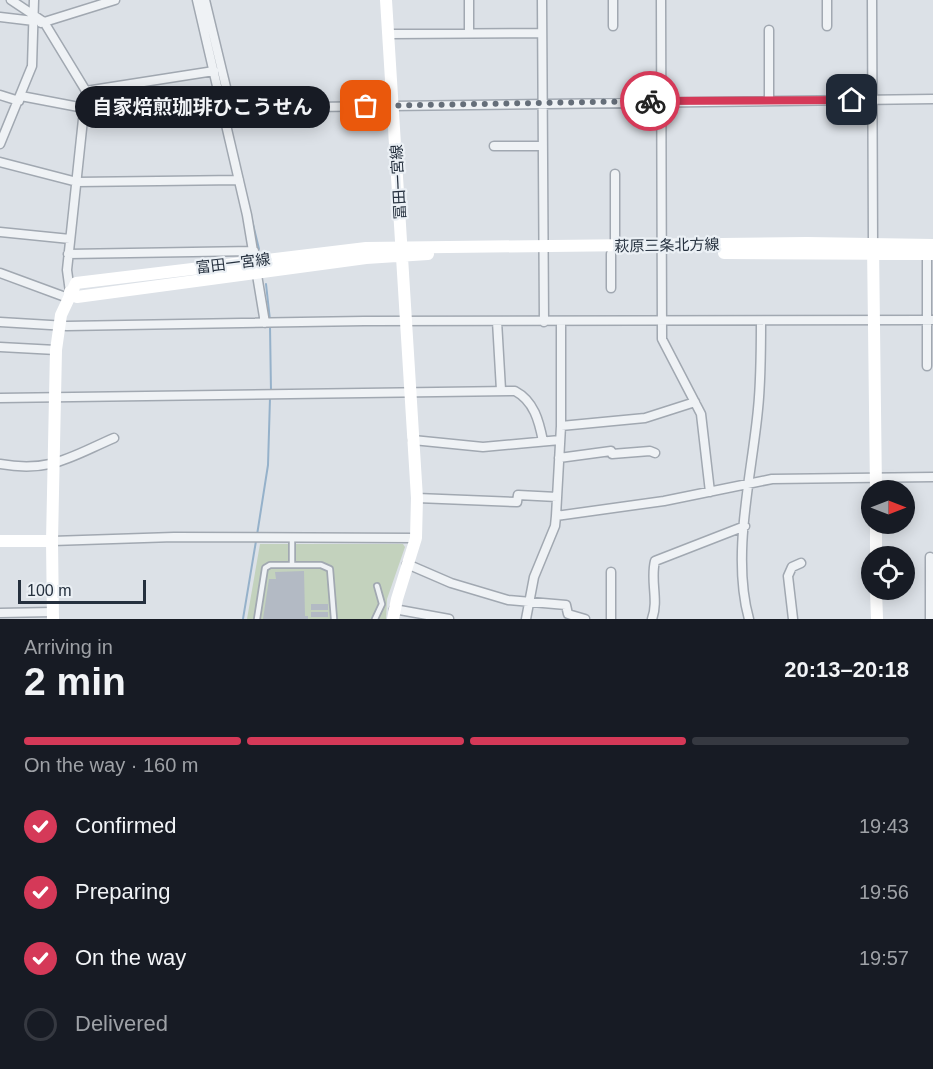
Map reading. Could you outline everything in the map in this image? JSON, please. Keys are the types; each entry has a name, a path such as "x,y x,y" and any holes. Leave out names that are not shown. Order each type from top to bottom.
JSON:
{"main road":[{"name":"冨田一宮線","path":"386,0 417,498 416,538 394,614"},
{"name":"萩原三条北方線","path":"402,251 873,248 931,251"},
{"path":"873,248 876,477"},
{"name":"富田一宮線","path":"69,295 76,283 327,251 402,251"},
{"path":"53,615 52,541 56,350 61,315 69,295"},
{"path":"0,542 52,541"},
{"path":"876,600 877,619"}],"street":[{"path":"0,273 69,295 68,254 86,91 37,20 11,0"},
{"path":"0,144 20,99 33,58 37,20 34,0"},
{"path":"0,17 37,20 115,0"},
{"path":"197,0 239,180 269,323"},
{"path":"205,0 231,108 933,99"},
{"path":"469,0 469,33"},
{"path":"542,0 544,322"},
{"path":"612,26 613,0"},
{"path":"661,0 662,339 700,414 710,492"},
{"path":"827,0 827,26"},
{"path":"872,0 873,248"},
{"path":"769,30 769,100"},
{"path":"388,34 542,33"},
{"path":"86,91 214,71"},
{"path":"0,95 84,108"},
{"path":"494,146 542,146"},
{"path":"0,162 77,182 239,180"},
{"path":"611,288 615,174"},
{"path":"0,232 70,239"},
{"path":"927,366 931,251"},
{"path":"68,254 256,261"},
{"path":"0,322 60,326 497,321 930,320"},
{"path":"497,321 501,390"},
{"path":"749,619 742,593 747,485 759,407 761,321"},
{"path":"526,619 534,577 555,526 561,426 561,322"},
{"path":"0,346 56,350"},
{"path":"0,398 515,391 531,404 543,441"},
{"path":"561,426 645,418 695,402"},
{"path":"0,464 24,467 53,465 114,438"},
{"path":"413,440 483,447 560,440"},
{"path":"559,458 611,451 612,454 655,453"},
{"path":"556,516 577,515 772,479 933,477"},
{"path":"417,498 517,502 518,495 557,497"},
{"path":"652,619 656,607 652,581 655,561 746,526"},
{"path":"52,541 416,538"},
{"path":"930,557 930,619"},
{"path":"794,619 788,576 792,567 801,563"},
{"path":"407,564 470,590 529,603 566,605 568,614 585,619"},
{"path":"611,572 611,619"},
{"path":"0,613 53,615"},
{"path":"394,614 449,619"}],"lane":[{"path":"292,539 292,565"},
{"path":"257,619 266,565 321,565 330,569 334,619"},
{"path":"375,619 382,604 377,586"}],"green space":[{"path":"260,544 403,544 405,547 387,599 386,619 247,619"}],"building":[{"path":"304,571 305,616 308,616 308,619 263,619 269,579 276,579 275,572"},
{"path":"311,604 328,604 328,610 311,610"},
{"path":"311,612 328,612 328,617 311,617"}],"waterway":[{"path":"219,76 223,93"},
{"path":"251,216 259,249"},
{"path":"266,284 270,320"},
{"path":"270,326 271,392"},
{"path":"257,535 268,465 270,398"},
{"path":"243,619 256,541"}],"way so far":[{"path":"366,106 650,101"}],"place":[{"name":"自家焙煎珈琲ひこうせん","path":"366,106"}],"route":[{"path":"650,101 852,100"}]}
